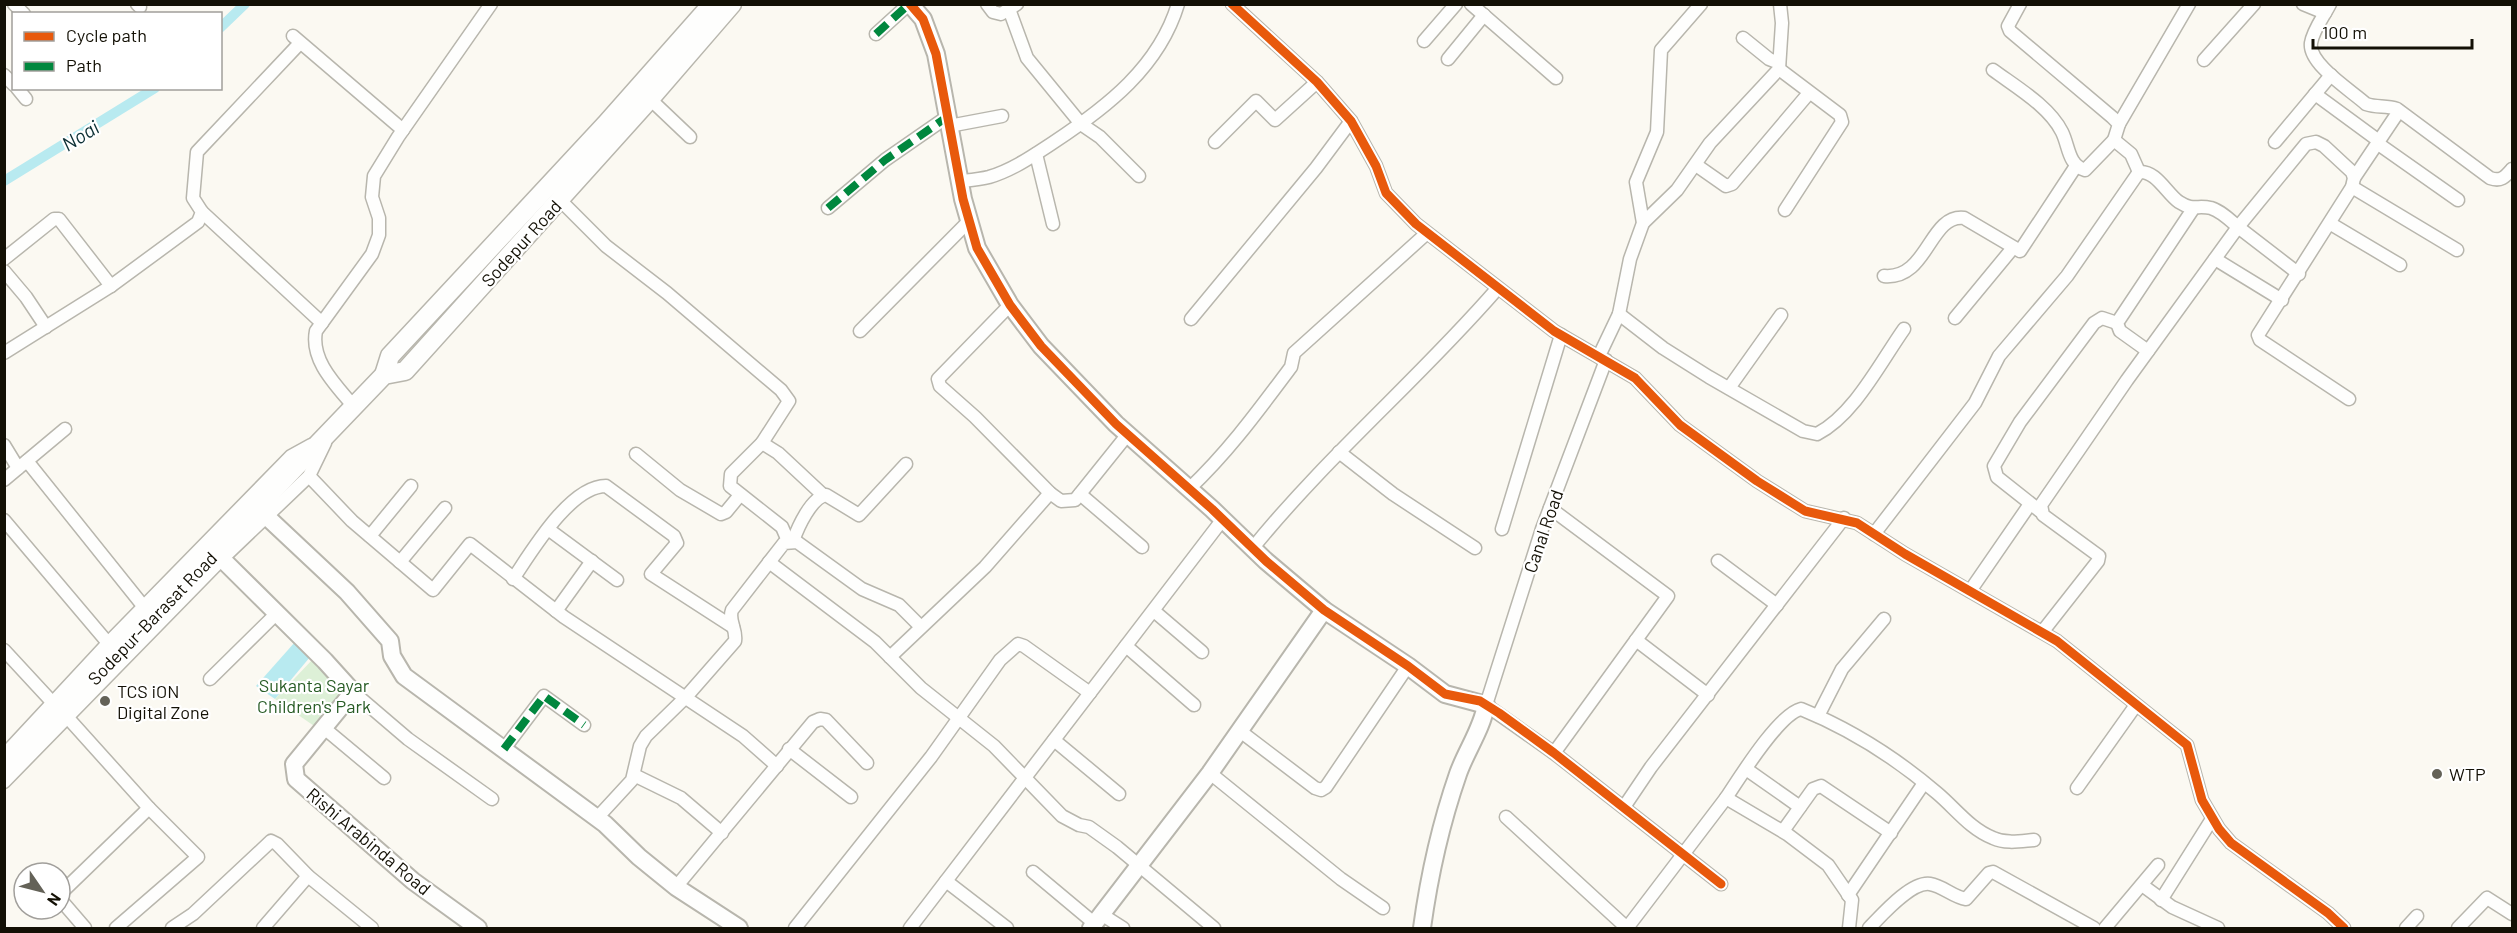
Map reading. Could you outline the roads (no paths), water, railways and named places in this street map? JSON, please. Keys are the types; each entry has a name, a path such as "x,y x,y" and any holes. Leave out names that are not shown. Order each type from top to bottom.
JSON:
{"main road":[{"path":"384,375 390,356 604,125 712,4"},
{"name":"Sodepur Road","path":"304,471 330,434 384,375 405,370 560,200 732,4"},
{"name":"Sodepur-Barasat Road","path":"4,771 304,471"}],"street":[{"path":"355,408 331,378 318,357 314,344 316,331 372,254 379,235 379,218 372,197 374,176 403,130 491,4"},
{"path":"876,34 910,4 923,19 936,54 969,221 977,248 1010,305 1041,346 1128,434 1223,519 1252,549 1324,610 1408,666 1445,694 1486,705 1554,753 1721,884"},
{"path":"987,4 993,12 1001,14 1013,7 1028,58 1081,124 1100,137 1139,176"},
{"path":"962,181 990,177 1017,165 1111,102 1138,74 1165,40 1178,4"},
{"path":"1232,4 1317,82 1351,122 1377,166 1386,192 1427,232 1497,288 1566,338 1635,378 1680,425 1757,482 1805,511 1844,518 2043,631 2187,744 2202,800 2212,819 2244,854 2328,913 2344,928"},
{"path":"1424,41 1456,4"},
{"path":"1471,4 1556,78"},
{"path":"1643,223 1636,182 1657,132 1661,50 1701,4"},
{"path":"1643,223 1677,190 1710,143 1779,66 1782,23 1780,4"},
{"path":"2020,4 2007,26 2010,31 2099,104 2119,124"},
{"path":"1993,70 2055,121 2076,166 2085,170 2114,140 2119,124 2189,4"},
{"path":"2204,60 2254,4"},
{"path":"2303,4 2328,9 2314,33 2311,50 2321,67 2366,104 2375,107 2387,105 2399,111 2490,178 2498,181 2505,178 2512,169"},
{"path":"1448,59 1484,15"},
{"path":"1743,38 1809,93 1840,115 1842,122 1785,210"},
{"path":"322,323 202,213 193,198 197,152 297,39 403,130"},
{"path":"2275,142 2331,75"},
{"path":"1215,142 1256,101 1275,120 1317,82"},
{"path":"19,90 26,99"},
{"path":"1696,165 1726,186 1732,184 1809,93"},
{"path":"2315,94 2458,200"},
{"path":"650,99 690,137"},
{"path":"2349,399 2260,340 2259,330 2282,300 2331,224 2353,183 2399,111"},
{"path":"828,208 885,160 948,121 1002,116"},
{"path":"1191,319 1316,168 1351,122"},
{"path":"2114,140 2131,154 2139,172"},
{"path":"1970,591 2035,507 2041,505 2238,227 2307,144 2316,142 2324,146 2352,172 2353,183"},
{"path":"1036,154 1053,224"},
{"path":"1884,276 1894,277 1912,269 1947,222 1955,217 1964,218 2020,252 2076,166"},
{"path":"2139,172 2149,173 2178,201 2193,209 2209,208 2218,211 2299,274"},
{"path":"1874,534 1975,403 1999,356 2067,276 2139,172"},
{"path":"2353,183 2457,250"},
{"path":"560,200 606,246 667,293 781,390 789,401 762,443 729,480 730,486 782,527 790,541 820,557 862,589 899,605 920,626"},
{"path":"2117,323 2193,209"},
{"path":"4,353 111,286 198,222 202,213"},
{"path":"4,260 54,219 59,219 111,286"},
{"path":"860,331 969,221"},
{"name":"Canal Road","path":"1422,928 1448,805 1465,755 1479,726 1550,508 1619,314 1630,259 1643,223"},
{"path":"2331,224 2400,265"},
{"path":"1189,489 1222,458 1240,436 1291,367 1294,353 1427,232"},
{"path":"1955,318 2012,249"},
{"path":"2215,259 2282,300"},
{"path":"4,271 26,297 46,327"},
{"path":"1252,549 1294,496 1466,325 1497,288"},
{"path":"1010,305 938,379 938,383 989,430 1050,493 1069,502 1080,494 1128,434"},
{"path":"1619,314 1663,348 1803,430 1817,434 1833,426 1847,411 1904,329"},
{"path":"1729,388 1781,315"},
{"path":"2043,631 2098,561 2099,556 1997,477 1994,472 1996,459 2020,422 2094,323 2102,318 2117,323"},
{"path":"2117,323 2120,331 2148,351"},
{"path":"1502,529 1566,338"},
{"path":"4,480 65,429"},
{"path":"4,755 108,643 291,456 330,434"},
{"path":"762,443 778,453 823,495 859,515 906,464"},
{"path":"4,446 144,607"},
{"path":"1339,452 1393,494 1474,548"},
{"path":"636,454 680,490 721,514 726,512 740,495"},
{"path":"4,783 266,516 304,471 370,536 435,591 470,544 556,611 743,736 777,766"},
{"path":"370,536 411,486"},
{"path":"513,579 548,529 572,503 589,490 606,486 674,536 677,543 651,574 734,627"},
{"path":"890,657 920,626 985,567 1050,493"},
{"path":"1080,494 1142,547"},
{"path":"597,818 634,775 640,746 646,736 686,697 735,641 730,616 732,610 769,562 790,541 823,495"},
{"path":"400,562 446,508"},
{"path":"1550,508 1668,596 1554,753"},
{"path":"266,516 347,592 390,641 392,656 404,676 597,818 676,887 739,928"},
{"path":"1624,807 1651,767 1844,518"},
{"path":"910,928 1223,519"},
{"path":"4,520 108,643"},
{"path":"548,529 617,580"},
{"path":"222,559 352,692 408,739 492,799"},
{"path":"556,611 592,561"},
{"path":"1718,561 1777,605"},
{"path":"769,562 875,642 921,688 994,746 1062,816 1079,825 1089,827 1117,847 1139,868 1214,928"},
{"path":"1095,922 1139,868 1210,773 1324,610"},
{"path":"1154,611 1203,652"},
{"path":"210,679 277,613"},
{"path":"1818,716 1842,669 1884,619"},
{"path":"1636,640 1708,695"},
{"path":"795,928 931,757 1000,660 1020,644 1090,693"},
{"path":"1126,646 1194,705"},
{"path":"4,650 53,704"},
{"path":"1240,731 1315,788 1321,790 1326,787 1408,666"},
{"name":"Rishi Arabinda Road","path":"352,692 294,764 296,779 412,881 478,928"},
{"path":"504,749 544,696 584,725"},
{"path":"2077,788 2136,705"},
{"path":"1506,816 1627,928 1746,769 1794,711 1801,709 1842,726 1924,783 1964,820 1991,838 2003,842 2034,840"},
{"path":"68,718 149,808 198,857 116,928"},
{"path":"676,887 813,722 820,719 826,720 867,764"},
{"path":"324,728 384,778"},
{"path":"1054,740 1119,794"},
{"path":"789,749 851,797"},
{"path":"1746,769 1800,807"},
{"path":"1210,773 1341,879 1383,908"},
{"path":"634,775 681,798 722,833"},
{"path":"1848,895 1924,783"},
{"path":"1783,831 1813,789 1821,786 1891,833"},
{"path":"1726,798 1783,831 1828,865 1854,908 1849,928"},
{"path":"72,882 149,808"},
{"path":"2161,900 2212,819"},
{"path":"172,928 193,914 271,842 277,844 308,876 372,928"},
{"path":"2105,928 2158,865"},
{"path":"1033,872 1095,922 1122,928"},
{"path":"1869,928 1908,892 1920,885 1930,884 1966,899 1989,873 2094,928"},
{"path":"263,928 308,876"},
{"path":"946,881 1007,928"},
{"path":"2142,885 2161,900 2218,928"},
{"path":"2458,928 2487,898 2512,914"},
{"path":"72,913 85,928"},
{"path":"2406,928 2418,916"}],"water":[{"path":"295,642 310,657 275,699 256,686"}],"waterway":[{"name":"Noai","path":"222,26 245,4"},
{"name":"Noai","path":"4,181 152,90"}],"place":[{"name":"TCS iON Digital Zone","path":"105,701"},
{"name":"WTP","path":"2437,774"}],"park label":[{"name":"Sukanta Sayar Children's Park","path":"314,695"}]}
